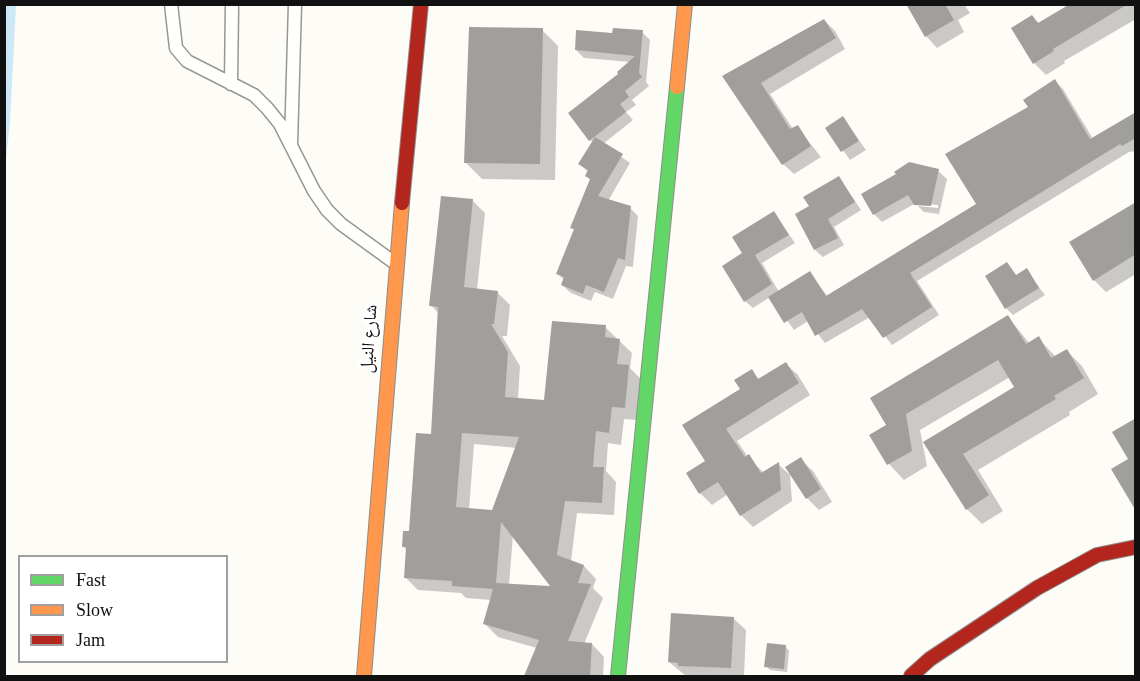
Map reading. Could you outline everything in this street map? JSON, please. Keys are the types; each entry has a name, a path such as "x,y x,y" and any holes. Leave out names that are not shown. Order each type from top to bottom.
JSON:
{"street":[{"name":"شارع النيل","path":"364,676 396,263 421,4"},
{"path":"618,676 684,4"},
{"path":"911,676 930,659 1037,588 1097,555 1136,547"}],"lane":[{"path":"171,4 176,48 187,61 254,96 267,108 327,210 341,224 396,263"},
{"path":"231,84 232,4"},
{"path":"291,146 295,4"}],"water":[{"path":"5,4 16,5 5,170"}],"building":[{"path":"906,4 945,4 954,20 925,37"},
{"path":"1070,4 1128,4 1053,49 1054,51 1033,64 1011,28 1032,15 1038,23"},
{"path":"824,19 836,38 761,83 790,129 798,125 811,146 782,165 722,76"},
{"path":"469,27 543,28 540,164 464,163"},
{"path":"613,28 643,30 639,73 642,77 625,91 629,97 620,104 626,112 589,141 568,113 618,74 617,72 635,56 575,50 576,30 612,33"},
{"path":"1055,79 1090,139 1136,112 1136,138 1122,146 1120,144 910,273 932,307 883,338 862,309 815,336 802,312 784,323 768,297 810,271 826,296 976,204 945,154 1028,107 1023,100"},
{"path":"843,116 859,141 841,152 825,128"},
{"path":"595,137 623,154 598,196 631,206 625,260 618,258 604,292 586,285 583,294 561,285 564,277 556,274 574,229 570,228 590,179 585,176 588,170 578,164"},
{"path":"909,162 939,169 931,206 914,205 908,195 873,215 861,194 896,174 894,172"},
{"path":"839,176 855,202 828,219 838,238 814,250 795,214 809,206 803,197"},
{"path":"441,196 473,199 464,287 498,291 494,324 491,324 508,352 505,397 544,400 552,321 606,325 605,337 620,339 617,364 629,365 625,408 612,407 609,433 596,431 593,467 604,467 602,503 565,501 557,555 584,565 578,583 591,584 568,641 592,643 590,676 524,676 539,640 483,624 493,589 452,586 452,581 404,578 406,547 402,547 403,531 409,531 416,433 431,434 438,307 429,306","holes":["462,433 519,437 492,510 456,507","501,522 550,586 496,583"]},
{"path":"1136,202 1136,254 1093,281 1069,242"},
{"path":"774,211 789,235 755,255 772,284 744,302 722,266 742,253 732,237"},
{"path":"1007,262 1016,275 1027,268 1039,288 1005,309 985,276"},
{"path":"1008,315 1026,344 1039,336 1051,358 1067,349 1084,378 1054,396 1056,399 963,454 989,495 966,510 923,442 1014,387 998,360 906,414 912,451 887,465 869,435 886,425 870,398"},
{"path":"786,362 799,383 726,429 745,457 749,454 761,473 779,462 781,490 740,516 718,482 699,494 686,473 705,461 682,425 740,389 734,380 752,369 758,379"},
{"path":"1136,418 1136,511 1111,469 1128,459 1112,432"},
{"path":"801,457 821,489 806,499 785,467"},
{"path":"671,613 734,617 731,668 678,666 678,663 668,662"},
{"path":"767,643 786,645 784,669 764,667"}],"traffic: fast":[{"path":"618,676 677,87"}],"traffic: slow":[{"path":"677,87 685,4"},
{"path":"364,676 402,203"}],"traffic: jam":[{"path":"402,203 421,4"},
{"path":"911,676 930,659 1037,588 1097,555 1136,547"}]}
